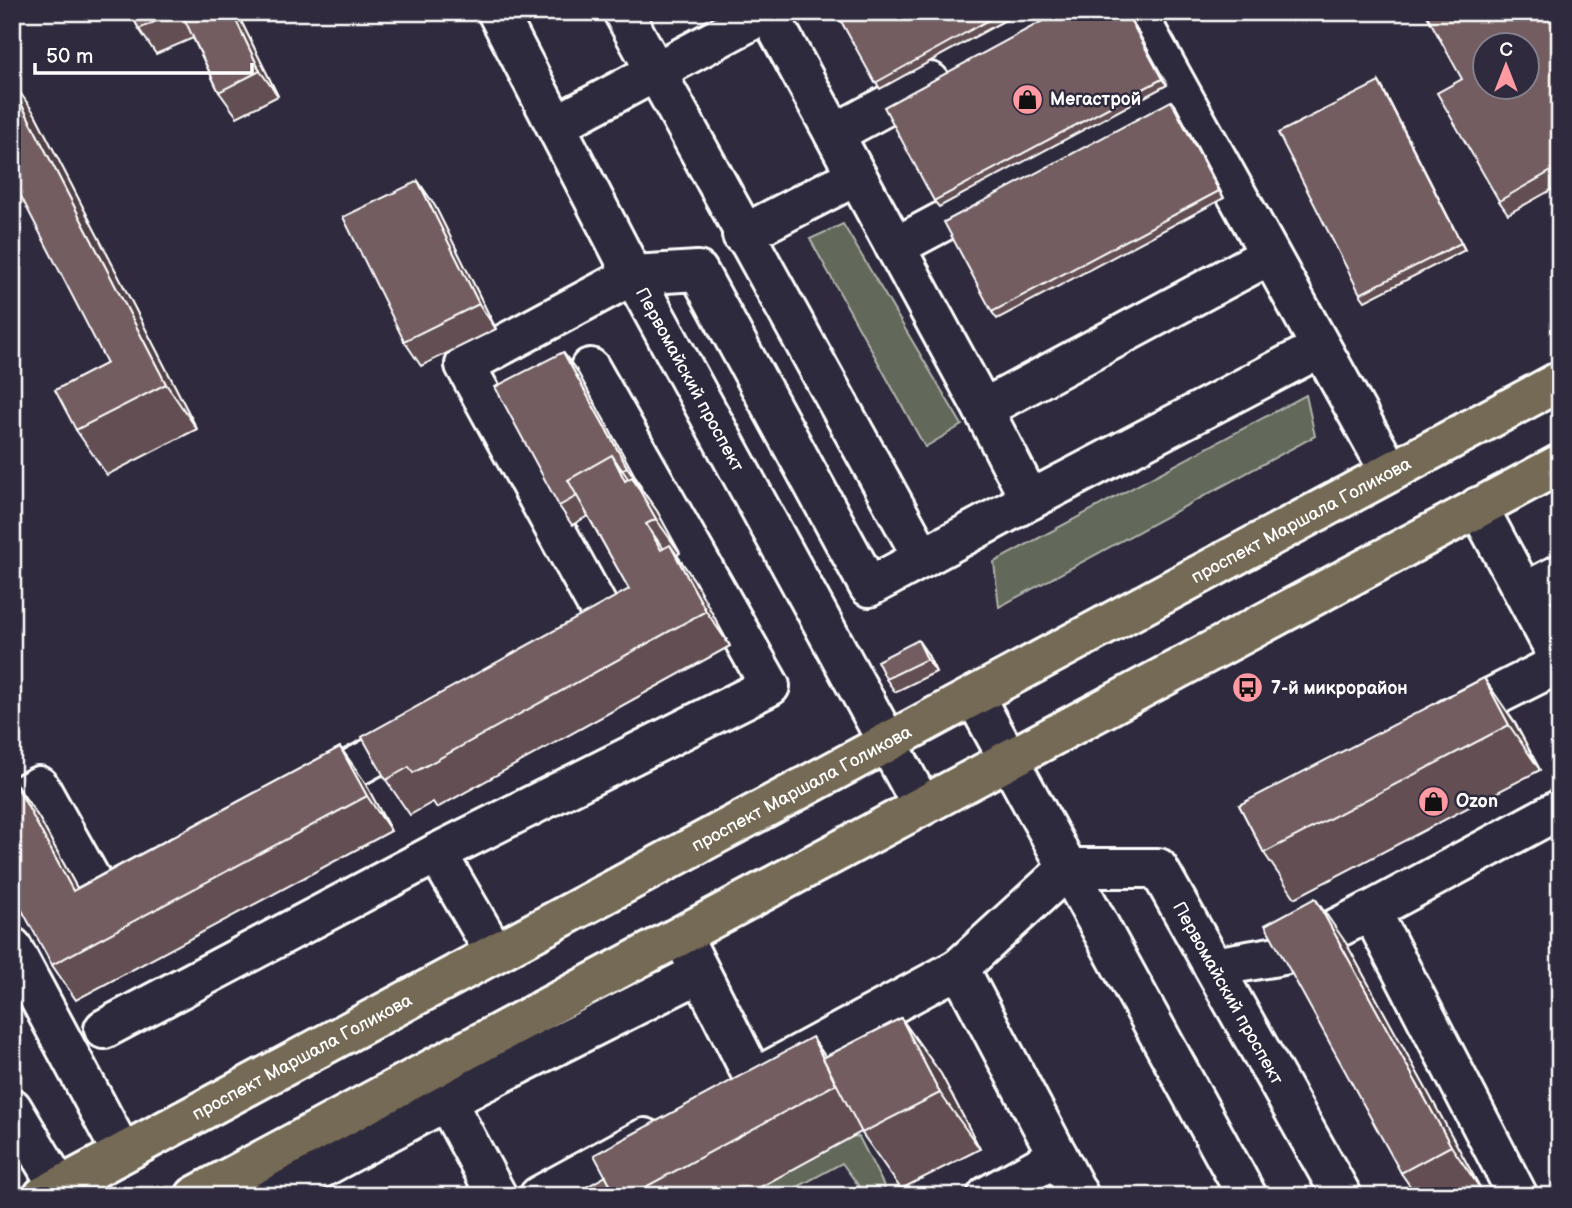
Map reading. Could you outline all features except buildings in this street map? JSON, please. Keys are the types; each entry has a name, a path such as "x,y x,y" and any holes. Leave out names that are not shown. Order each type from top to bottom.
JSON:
{"main road":[{"name":"проспект Маршала Голикова","path":"51,1191 1560,381"},
{"path":"195,1196 438,1085 681,934 1560,464"}],"street":[{"name":"Первомайский проспект","path":"497,12 633,275 921,804"},
{"path":"623,12 923,558"},
{"path":"556,125 656,74 767,12 1030,500"},
{"path":"1136,12 1268,256 1390,472"},
{"path":"834,134 965,63"},
{"path":"895,247 1180,95"},
{"path":"743,234 856,176"},
{"path":"983,409 1268,256"},
{"path":"562,655 610,629 465,365 633,275 698,271 869,587 1320,348"},
{"path":"104,1029 437,853 770,686 590,368"},
{"path":"1415,737 1560,661 1478,508"},
{"path":"1525,592 1560,574"},
{"path":"974,696 1247,1196"},
{"path":"285,805 453,713"},
{"path":"12,800 39,786 104,902 152,876"},
{"path":"1214,967 1283,955 1371,911 1560,809"},
{"path":"437,853 495,953"},
{"name":"Первомайский проспект","path":"1068,868 1158,868 1342,1196"},
{"path":"718,1099 959,968 1068,868"},
{"path":"1371,911 1518,1196"},
{"path":"681,934 754,1079"},
{"path":"12,947 122,1153"},
{"path":"959,968 1079,1196"},
{"path":"270,1196 438,1085 700,973"},
{"path":"438,1085 497,1196"},
{"path":"12,1108 51,1191"},
{"path":"539,1196 670,1125"},
{"path":"987,1196 1058,1156"}],"green space":[{"path":"843,224 962,425 925,447 810,239"},
{"path":"1306,395 1315,436 999,607 994,562"},
{"path":"853,1136 859,1137 885,1188 879,1196 866,1196 842,1163 781,1196 743,1196"}],"place":[{"name":"Мегастрой","path":"1027,99"},
{"name":"7-й микрорайон","path":"1248,688"},
{"name":"Ozon","path":"1433,801"}]}
